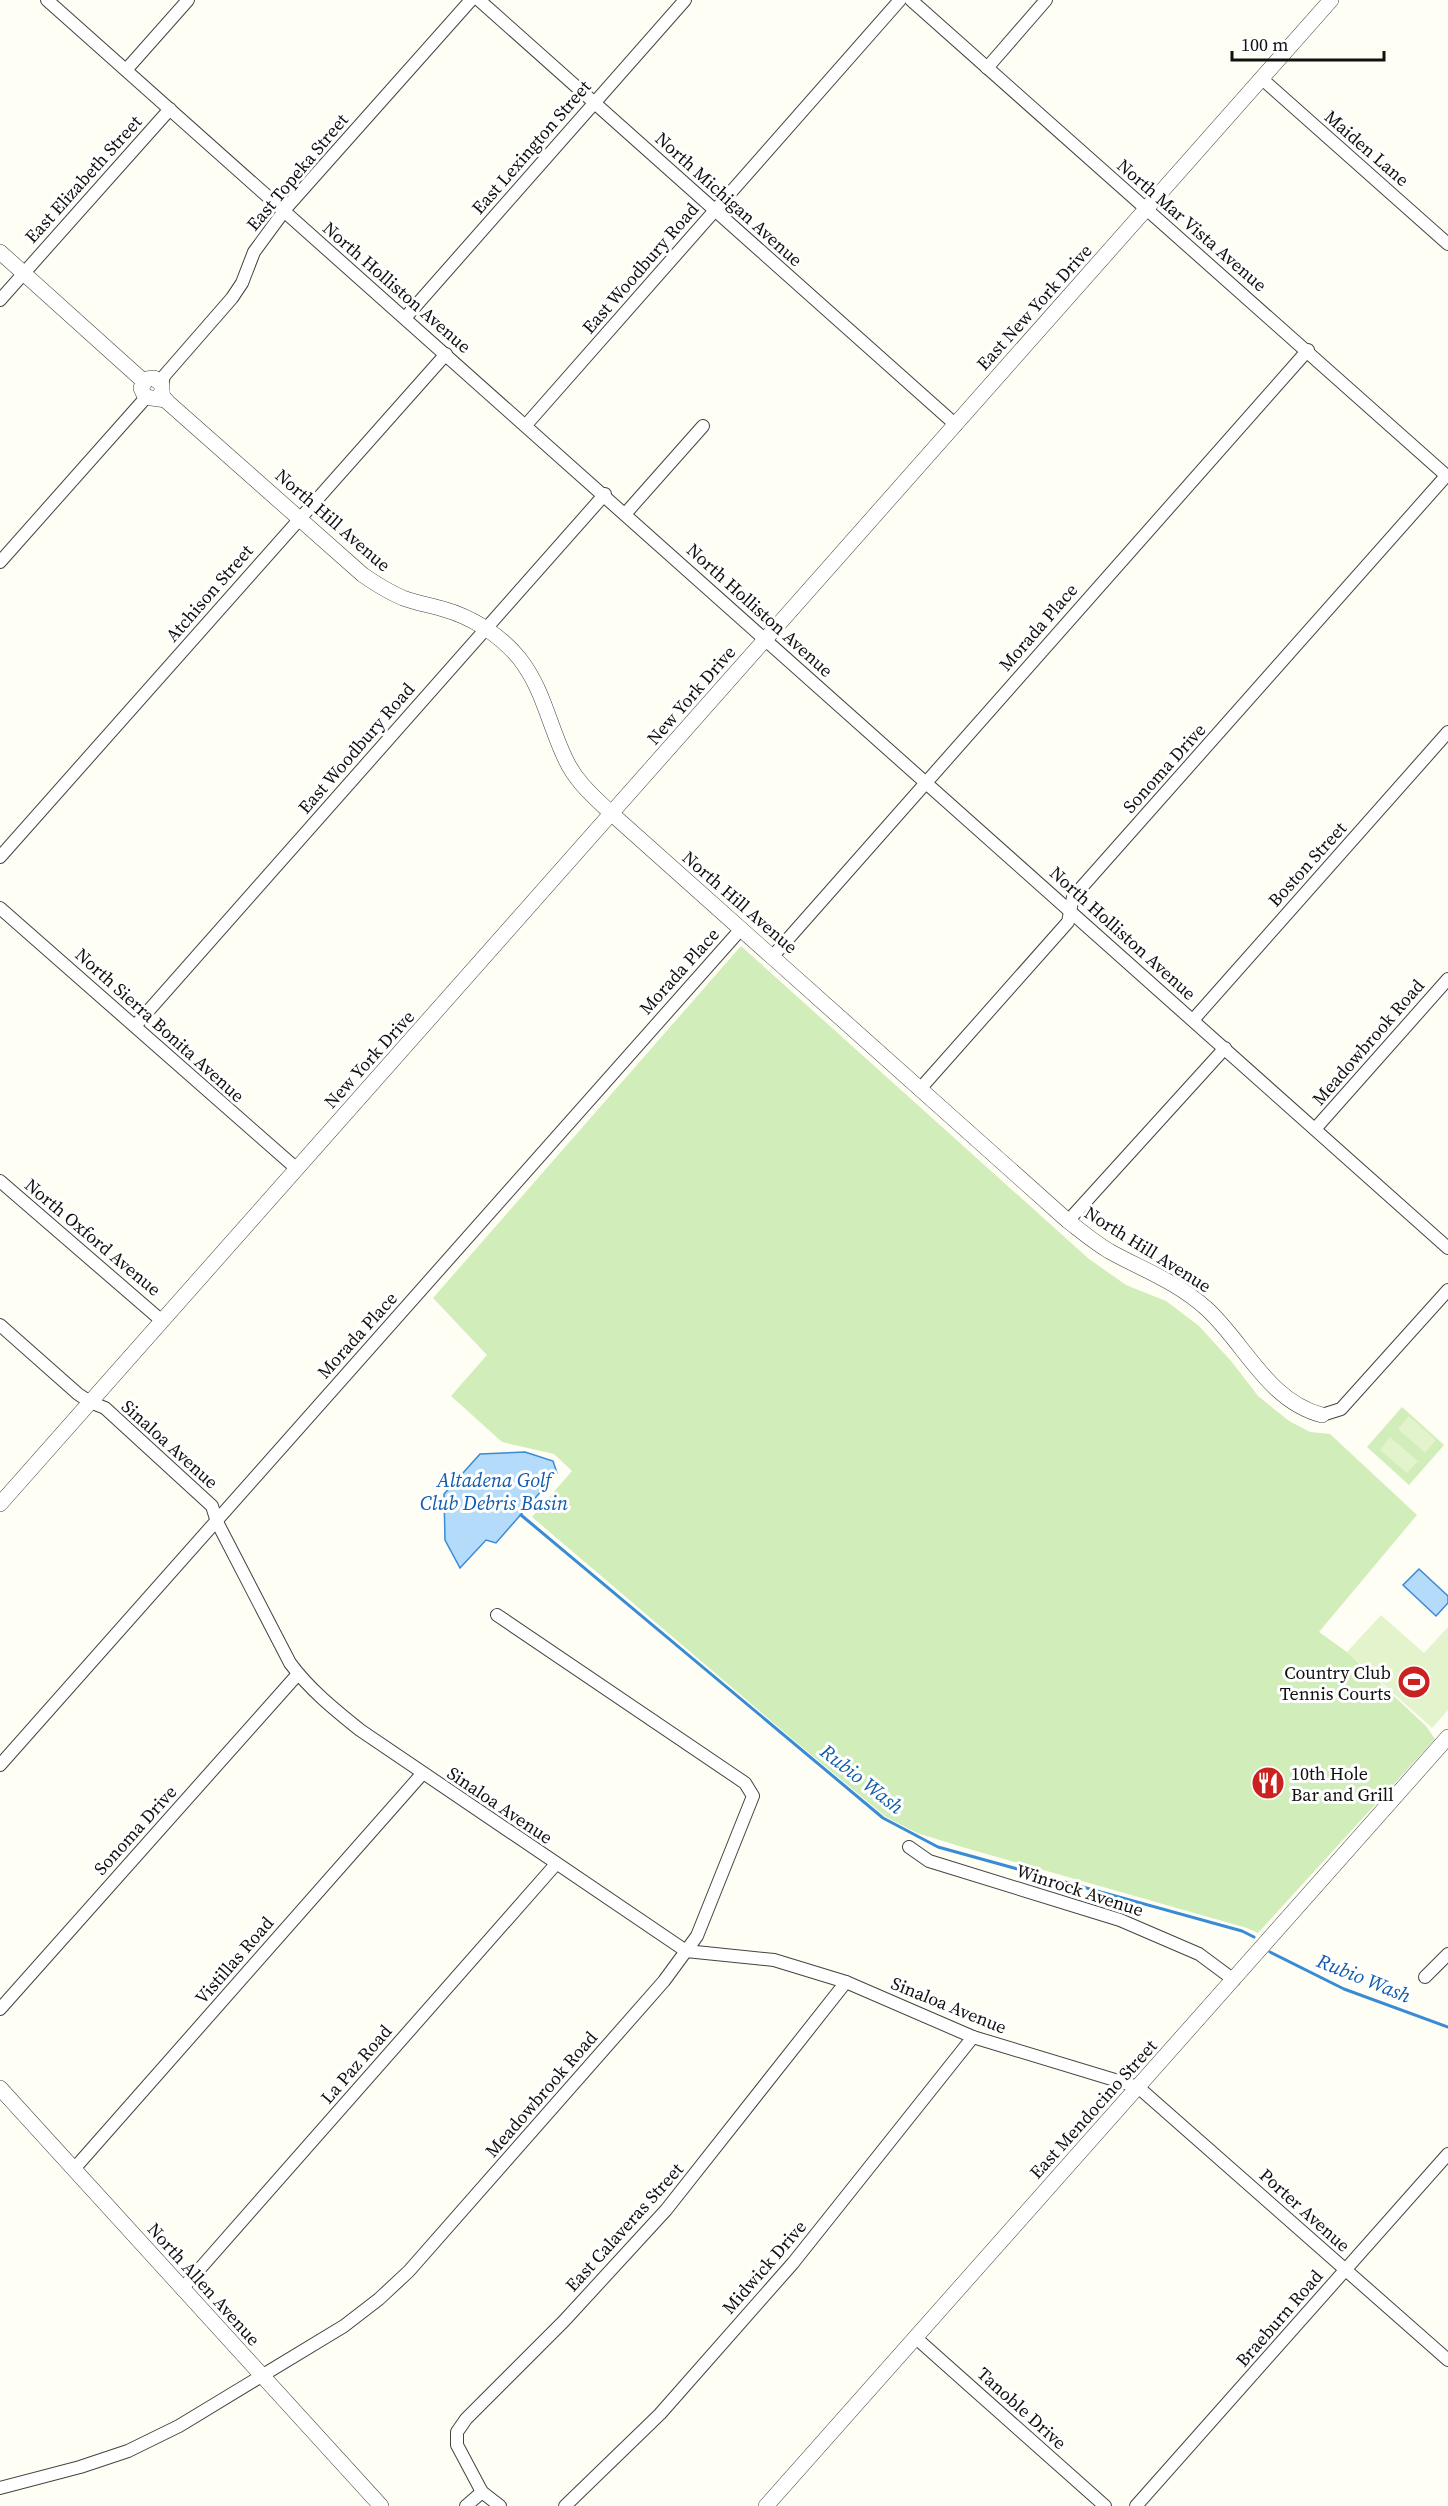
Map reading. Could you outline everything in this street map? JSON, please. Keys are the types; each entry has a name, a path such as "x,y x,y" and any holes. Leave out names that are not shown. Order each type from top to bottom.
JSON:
{"street":[{"name":"North Holliston Avenue","path":"47,0 626,513 1448,1248"},
{"path":"126,69 188,0"},
{"name":"East Topeka Street","path":"0,562 232,298 242,283 254,252 284,211 471,0"},
{"name":"North Michigan Avenue","path":"479,0 956,425"},
{"name":"East Lexington Street","path":"405,318 685,0"},
{"name":"East Woodbury Road","path":"525,425 900,0"},
{"name":"North Mar Vista Avenue","path":"912,0 1308,350 1447,477"},
{"path":"987,68 1047,0"},
{"name":"East New York Drive","path":"766,639 1331,0"},
{"name":"Maiden Lane","path":"1261,78 1448,244"},
{"name":"East Elizabeth Street","path":"0,300 170,109"},
{"name":"North Hill Avenue","path":"0,252 363,575 384,589 404,598 446,610 486,628 519,658 533,678 566,760 575,776 612,814 1068,1221 1109,1251 1155,1272 1191,1295 1222,1324 1255,1366 1277,1389 1297,1405 1322,1415"},
{"name":"Morada Place","path":"773,956 1308,350"},
{"name":"Atchison Street","path":"0,857 446,354"},
{"path":"626,513 703,426"},
{"name":"Sonoma Drive","path":"920,1089 1068,922 1073,897 1447,477"},
{"name":"East Woodbury Road","path":"135,1026 605,495"},
{"name":"New York Drive","path":"0,1504 766,639"},
{"name":"Boston Street","path":"1193,1020 1448,732"},
{"name":"North Sierra Bonita Avenue","path":"0,908 297,1169"},
{"name":"Morada Place","path":"0,1765 741,929"},
{"name":"Meadowbrook Road","path":"1315,1129 1448,979"},
{"path":"1068,1221 1225,1048"},
{"name":"North Oxford Avenue","path":"1,1185 162,1321"},
{"path":"1322,1415 1341,1409 1448,1290"},
{"name":"Sinaloa Avenue","path":"0,1325 90,1402 105,1408 212,1506 217,1522 298,1674 334,1709 422,1774 556,1864 686,1951 774,1960 846,1982 973,2037 1138,2087"},
{"name":"Meadowbrook Road","path":"0,2488 80,2467 128,2451 178,2426 344,2326 379,2299 409,2271 664,1981 697,1936 753,1796 751,1790 745,1782 497,1615"},
{"name":"Sonoma Drive","path":"0,2009 298,1674"},
{"name":"East Mendocino Street","path":"766,2506 1446,1745"},
{"name":"Vistillas Road","path":"74,2169 422,1774"},
{"name":"Winrock Avenue","path":"909,1847 929,1861 1120,1920 1199,1953 1234,1980"},
{"name":"La Paz Road","path":"182,2289 556,1864"},
{"path":"1425,1977 1448,1954"},
{"name":"East Calaveras Street","path":"482,2492 457,2445 457,2432 466,2419 564,2320 666,2210 846,1982"},
{"name":"Midwick Drive","path":"565,2506 660,2414 793,2263 973,2037"},
{"name":"Porter Avenue","path":"1138,2087 1448,2360"},
{"name":"North Allen Avenue","path":"0,2088 381,2506"},
{"name":"Braeburn Road","path":"1136,2506 1448,2154"},
{"name":"Tanoble Drive","path":"916,2338 1105,2506"},
{"path":"466,2506 482,2492 500,2506"}],"green space":[{"path":"741,946 1089,1259 1126,1285 1166,1301 1199,1326 1232,1362 1258,1396 1289,1421 1310,1432 1330,1434 1417,1515 1319,1632 1347,1652 1426,1726 1435,1739 1258,1933 917,1833 886,1817 532,1517 572,1471 554,1454 502,1442 451,1396 487,1355 433,1298"},
{"path":"1402,1407 1444,1445 1409,1485 1367,1447"},
{"path":"1409,1416 1436,1440 1425,1453 1398,1429"},
{"path":"1390,1437 1418,1461 1407,1473 1380,1450"},
{"name":"Country Club Tennis Courts","path":"1381,1615 1424,1653 1448,1627 1448,1710 1432,1728 1347,1652"}],"water":[{"name":"Altadena Golf Club Debris Basin","path":"525,1452 553,1461 557,1473 496,1543 486,1540 460,1568 445,1540 444,1494 480,1454"},
{"path":"1419,1569 1448,1596 1448,1603 1436,1616 1403,1585"}],"waterway":[{"name":"Rubio Wash","path":"521,1515 883,1818 938,1847 1242,1931 1254,1937"},
{"name":"Rubio Wash","path":"1270,1952 1344,1989 1448,2027"}],"place":[{"name":"Country Club Tennis Courts","path":"1414,1682"},
{"name":"10th Hole Bar and Grill","path":"1268,1783"}]}
